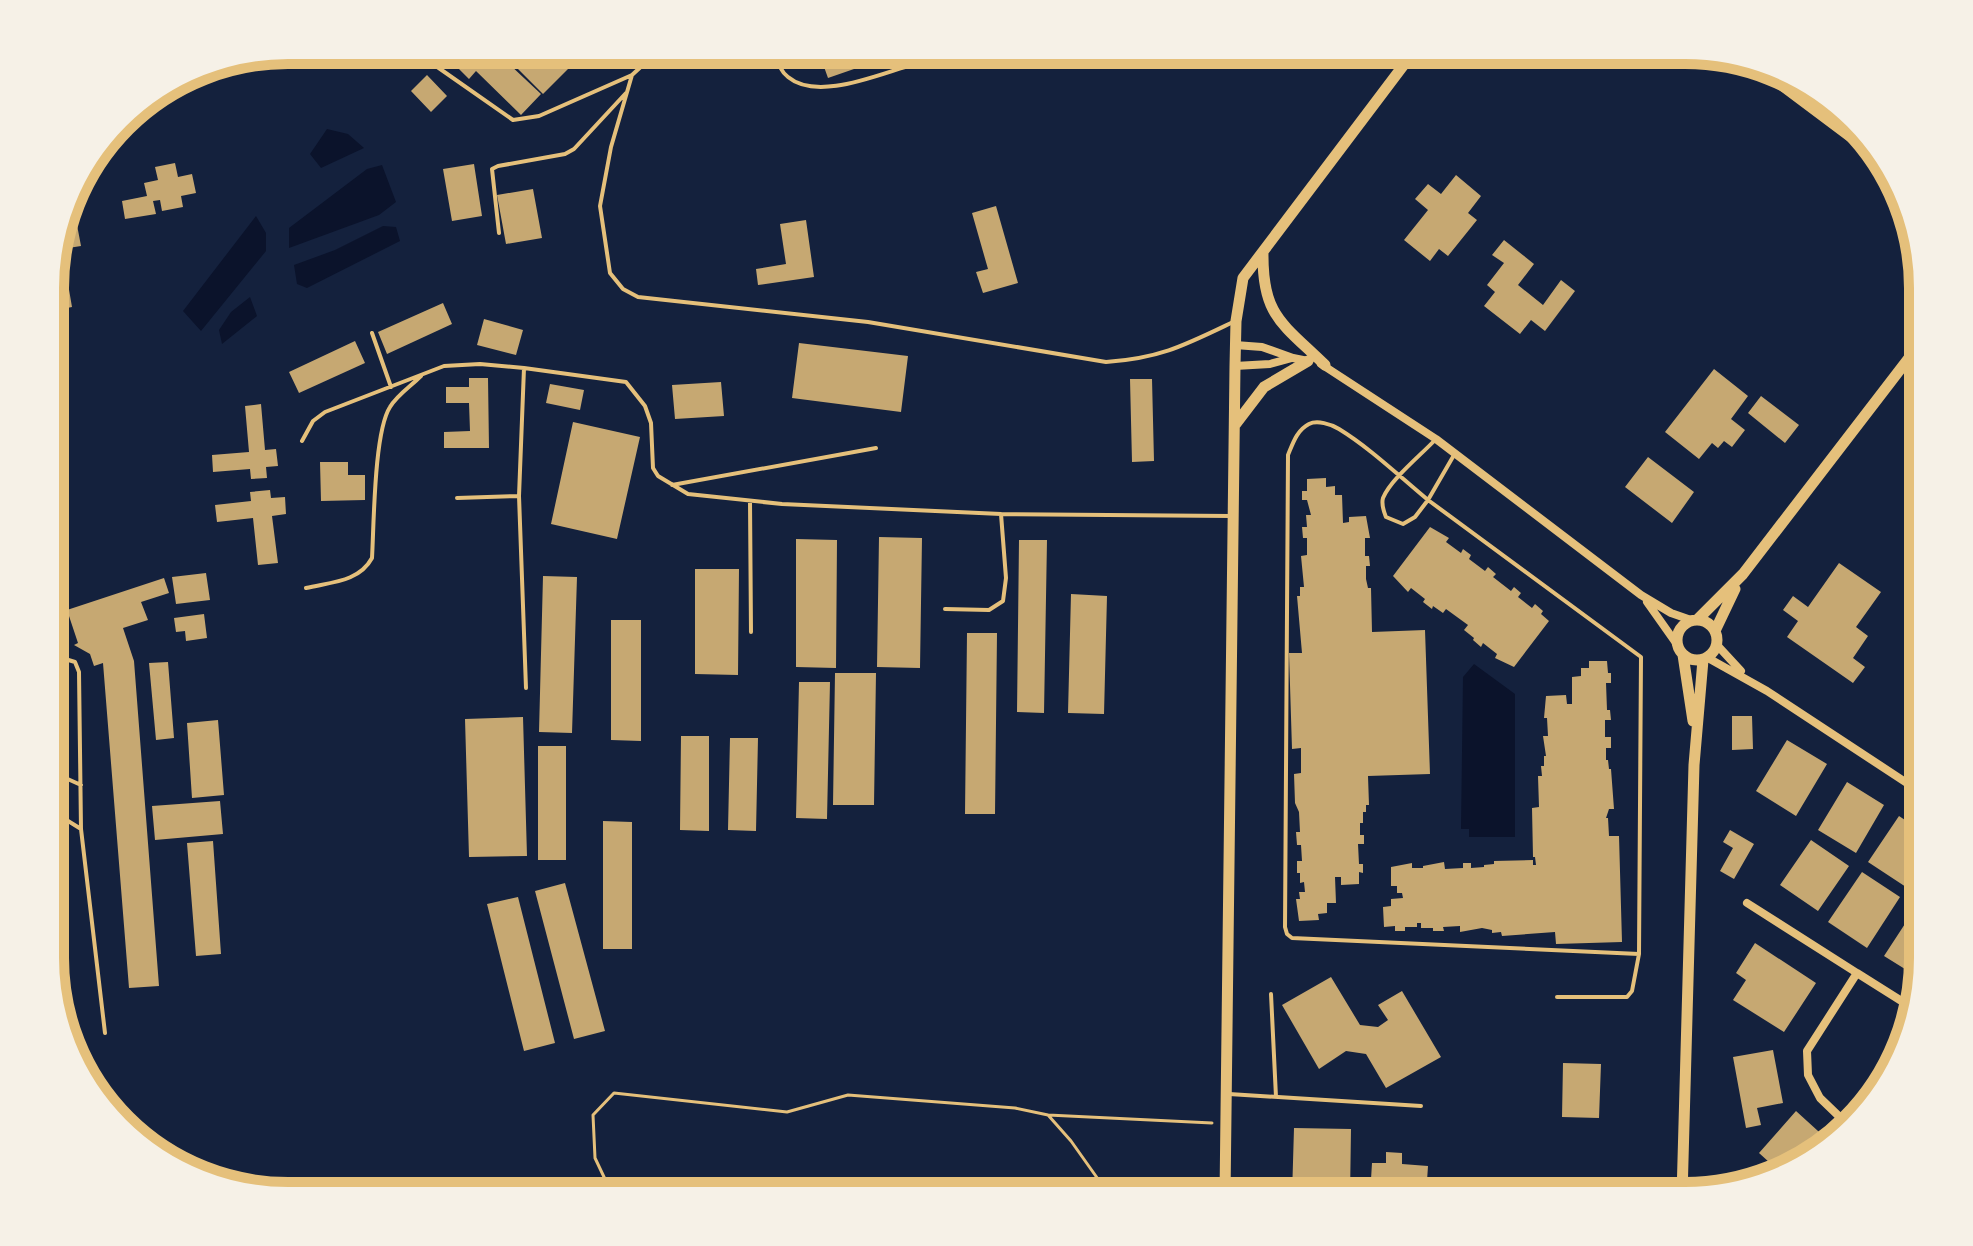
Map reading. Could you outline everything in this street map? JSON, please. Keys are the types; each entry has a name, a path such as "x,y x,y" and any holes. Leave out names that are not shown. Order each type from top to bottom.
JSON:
{"main road":[{"path":"1796,94 1844,130"}],"street":[{"path":"1225,1182 1236,321 1243,278 1404,64"},
{"path":"1263,251 1265,293 1271,310 1325,365 1436,439 1641,595 1671,613 1705,621 1715,631"},
{"path":"1235,345 1262,347 1325,365"},
{"path":"1235,366 1270,364 1293,358"},
{"path":"1676,643 1679,629 1694,620 1743,574 1909,358"},
{"path":"1235,425 1264,387 1308,361"},
{"path":"1743,574 1715,631 1717,645 1731,662 1767,691 1909,784"},
{"path":"1641,595 1683,655 1695,741"},
{"path":"1682,1182 1695,741 1705,659 1717,645"},
{"path":"1683,655 1689,659 1705,659 1767,691"},
{"path":"1747,903 1905,1003"},
{"path":"1841,1119 1820,1098 1808,1075 1807,1051 1857,973"}],"lane":[{"path":"433,64 513,120 539,116 632,75 644,64"},
{"path":"779,64 790,80 829,88 915,64"},
{"path":"632,75 611,147 600,206 610,273 623,289 638,297 868,322 1106,362 1140,360 1171,352 1236,321"},
{"path":"499,233 492,169 565,154 574,149 626,93"},
{"path":"372,333 391,387"},
{"path":"302,441 313,421 325,412 444,366 480,364 626,382 645,406 651,423 653,468 670,485 688,494 750,501 1001,514 1233,516"},
{"path":"524,368 519,496 526,688"},
{"path":"306,588 356,576 372,558 381,436 387,413 392,404 423,375"},
{"path":"1557,997 1631,995 1639,954 1641,657 1428,500 1337,427 1311,423 1298,433 1288,455 1287,934 1292,938 1639,954"},
{"path":"1436,439 1399,476 1383,499 1386,517 1393,522 1409,522 1428,500 1455,453"},
{"path":"670,485 876,448"},
{"path":"457,498 519,496"},
{"path":"750,501 751,632"},
{"path":"945,609 989,610 1003,601 1006,578 1001,514"},
{"path":"64,659 75,662 79,672 81,829 105,1033"},
{"path":"64,777 81,785"},
{"path":"64,818 81,829"},
{"path":"1271,994 1276,1097"},
{"path":"1227,1094 1421,1106"}],"path":[{"path":"606,1182 595,1158 593,1115 614,1093 787,1112 848,1095 1015,1108 1048,1115 1227,1123"},
{"path":"1048,1115 1100,1182"}],"water":[{"path":"327,129 348,134 364,148 321,168 310,154"},
{"path":"382,165 396,202 379,215 289,248 289,228 367,169"},
{"path":"256,216 266,233 266,251 201,331 183,311"},
{"path":"383,226 396,227 400,241 307,288 297,284 294,265 335,250"},
{"path":"250,297 257,316 222,344 219,330 231,312"},
{"path":"1474,664 1515,694 1515,837 1469,837 1469,829 1461,829 1463,677"}],"building":[{"path":"462,64 509,64 541,94 521,115 476,71 469,79 458,68"},
{"path":"519,64 571,66 543,94 516,67"},
{"path":"823,64 853,64 854,69 828,78"},
{"path":"270,65 270,67 250,68"},
{"path":"427,75 447,96 431,112 411,91"},
{"path":"175,163 178,177 192,174 196,193 181,196 183,207 162,211 160,200 153,201 156,214 125,219 122,201 147,196 144,183 158,180 155,167"},
{"path":"474,164 482,216 452,221 443,169"},
{"path":"1456,175 1481,196 1468,213 1477,220 1448,256 1439,249 1430,261 1404,240 1428,210 1415,199 1428,184 1441,194"},
{"path":"533,189 542,238 506,244 497,195"},
{"path":"996,206 1018,283 983,293 976,272 988,269 972,213"},
{"path":"76,217 81,246 68,248"},
{"path":"806,220 814,277 758,285 756,269 786,264 780,224"},
{"path":"1504,240 1534,264 1518,285 1543,305 1561,280 1575,291 1545,331 1531,320 1520,334 1484,306 1495,292 1487,285 1504,263 1492,255"},
{"path":"65,268 72,307 64,309"},
{"path":"443,303 452,324 387,354 378,332"},
{"path":"484,319 523,330 516,355 477,345"},
{"path":"355,341 365,363 299,393 289,372"},
{"path":"799,343 908,356 901,412 792,398"},
{"path":"1714,369 1748,396 1731,419 1745,430 1732,447 1724,441 1718,448 1712,443 1699,459 1665,432"},
{"path":"469,378 488,378 489,448 444,448 444,432 470,431 469,403 446,403 446,387 469,387"},
{"path":"1130,379 1152,379 1154,461 1132,462"},
{"path":"721,382 724,416 675,419 672,385"},
{"path":"550,384 584,390 580,410 546,403"},
{"path":"1761,396 1799,425 1785,443 1748,413"},
{"path":"261,404 265,450 276,449 278,466 266,467 267,478 251,479 250,469 213,472 212,455 249,452 245,406"},
{"path":"573,422 640,437 617,539 551,524"},
{"path":"1648,457 1694,492 1672,523 1625,487"},
{"path":"320,462 348,462 348,475 365,475 365,500 321,501"},
{"path":"1326,478 1326,487 1335,486 1335,495 1342,495 1343,523 1349,522 1349,517 1366,516 1370,538 1365,538 1365,556 1369,556 1370,566 1366,566 1366,579 1368,588 1371,588 1372,632 1425,630 1430,774 1368,776 1369,805 1363,812 1363,823 1360,823 1364,844 1358,844 1359,864 1363,864 1359,884 1341,885 1341,877 1335,877 1336,903 1327,903 1327,913 1318,914 1319,920 1299,921 1296,899 1300,899 1299,892 1305,892 1304,882 1300,883 1300,873 1297,873 1297,861 1302,861 1301,845 1297,845 1296,832 1300,832 1294,774 1301,773 1301,748 1292,749 1289,653 1302,653 1297,596 1300,596 1300,587 1304,587 1301,556 1307,555 1307,538 1303,538 1302,527 1307,527 1306,515 1311,515 1307,500 1302,500 1302,491 1307,491 1307,479"},
{"path":"270,490 271,498 285,497 286,514 272,516 278,563 258,565 253,518 217,522 215,505 251,501 250,492"},
{"path":"1430,527 1449,538 1446,542 1461,553 1463,549 1471,555 1469,559 1485,571 1488,567 1496,574 1493,577 1511,591 1514,587 1521,593 1518,597 1532,608 1535,604 1549,621 1514,667 1495,658 1497,654 1483,643 1481,647 1473,640 1464,630 1468,625 1446,609 1443,613 1433,606 1432,609 1423,602 1425,599 1411,588 1408,592 1393,576"},
{"path":"879,537 922,538 920,668 877,667"},
{"path":"796,539 837,540 836,668 796,667"},
{"path":"1019,540 1047,540 1044,713 1017,712"},
{"path":"1839,563 1881,592 1856,627 1868,636 1853,658 1865,667 1853,683 1787,637 1798,621 1783,610 1793,596 1808,607"},
{"path":"695,569 739,569 738,675 695,674"},
{"path":"206,573 210,600 176,604 172,577"},
{"path":"543,576 577,577 572,733 539,732"},
{"path":"164,578 169,593 141,602 148,620 123,628 134,661 159,986 129,988 103,663 94,666 90,654 74,645 78,643 67,610"},
{"path":"1071,594 1107,596 1104,714 1068,713"},
{"path":"204,614 207,638 186,641 185,631 176,632 174,618"},
{"path":"611,620 641,620 641,741 611,740"},
{"path":"967,633 997,633 995,814 965,814"},
{"path":"1589,661 1607,661 1608,673 1611,673 1611,683 1606,683 1607,710 1610,710 1611,720 1605,720 1605,737 1611,737 1611,748 1606,748 1606,760 1611,769 1614,809 1609,809 1606,818 1609,836 1619,836 1622,942 1556,944 1555,932 1502,936 1501,932 1492,933 1492,930 1482,928 1460,932 1460,926 1433,931 1433,928 1421,928 1421,923 1417,923 1417,927 1405,927 1405,931 1395,931 1395,926 1384,927 1383,907 1391,906 1391,899 1403,898 1402,893 1397,893 1397,886 1391,886 1391,867 1412,863 1412,868 1423,868 1444,862 1445,869 1463,868 1463,863 1471,863 1471,868 1494,864 1494,861 1533,860 1533,865 1536,865 1533,857 1532,808 1539,807 1538,776 1542,776 1541,766 1544,766 1546,756 1543,736 1548,736 1547,718 1544,718 1546,696 1566,695 1567,704 1572,704 1572,677 1581,676 1581,668 1589,668"},
{"path":"168,662 174,738 156,740 149,663"},
{"path":"835,673 876,673 874,805 833,805"},
{"path":"799,682 830,682 827,819 796,818"},
{"path":"1732,716 1752,716 1753,749 1732,750"},
{"path":"523,717 527,856 469,857 465,719"},
{"path":"218,720 224,795 192,798 187,723"},
{"path":"681,736 709,736 709,831 680,830"},
{"path":"730,738 758,738 756,831 728,830"},
{"path":"1787,740 1827,764 1796,816 1756,791"},
{"path":"538,746 566,746 566,860 538,860"},
{"path":"1847,782 1884,805 1856,853 1818,830"},
{"path":"220,801 223,834 155,840 152,806"},
{"path":"1899,816 1909,823 1909,883 1906,887 1868,862"},
{"path":"603,821 632,822 632,949 603,949"},
{"path":"1730,830 1754,844 1734,879 1720,871 1733,848 1723,842"},
{"path":"1811,840 1849,866 1818,911 1780,885"},
{"path":"213,841 221,954 196,956 187,843"},
{"path":"1862,872 1900,897 1867,948 1828,922"},
{"path":"565,883 605,1031 574,1039 535,891"},
{"path":"518,897 555,1043 524,1051 487,904"},
{"path":"1909,918 1909,972 1884,956"},
{"path":"1755,943 1816,983 1784,1032 1733,1000 1746,980 1736,973"},
{"path":"1331,977 1360,1025 1378,1027 1388,1020 1378,1005 1402,991 1441,1057 1386,1088 1366,1054 1346,1051 1319,1069 1282,1005"},
{"path":"1773,1050 1783,1103 1757,1108 1761,1125 1746,1128 1733,1057"},
{"path":"1563,1063 1601,1064 1599,1118 1562,1117"},
{"path":"1796,1111 1822,1135 1772,1165 1759,1153"},
{"path":"1294,1128 1351,1129 1350,1182 1292,1182"},
{"path":"1386,1152 1402,1153 1402,1164 1428,1166 1427,1182 1371,1182 1372,1163 1386,1163"}]}
